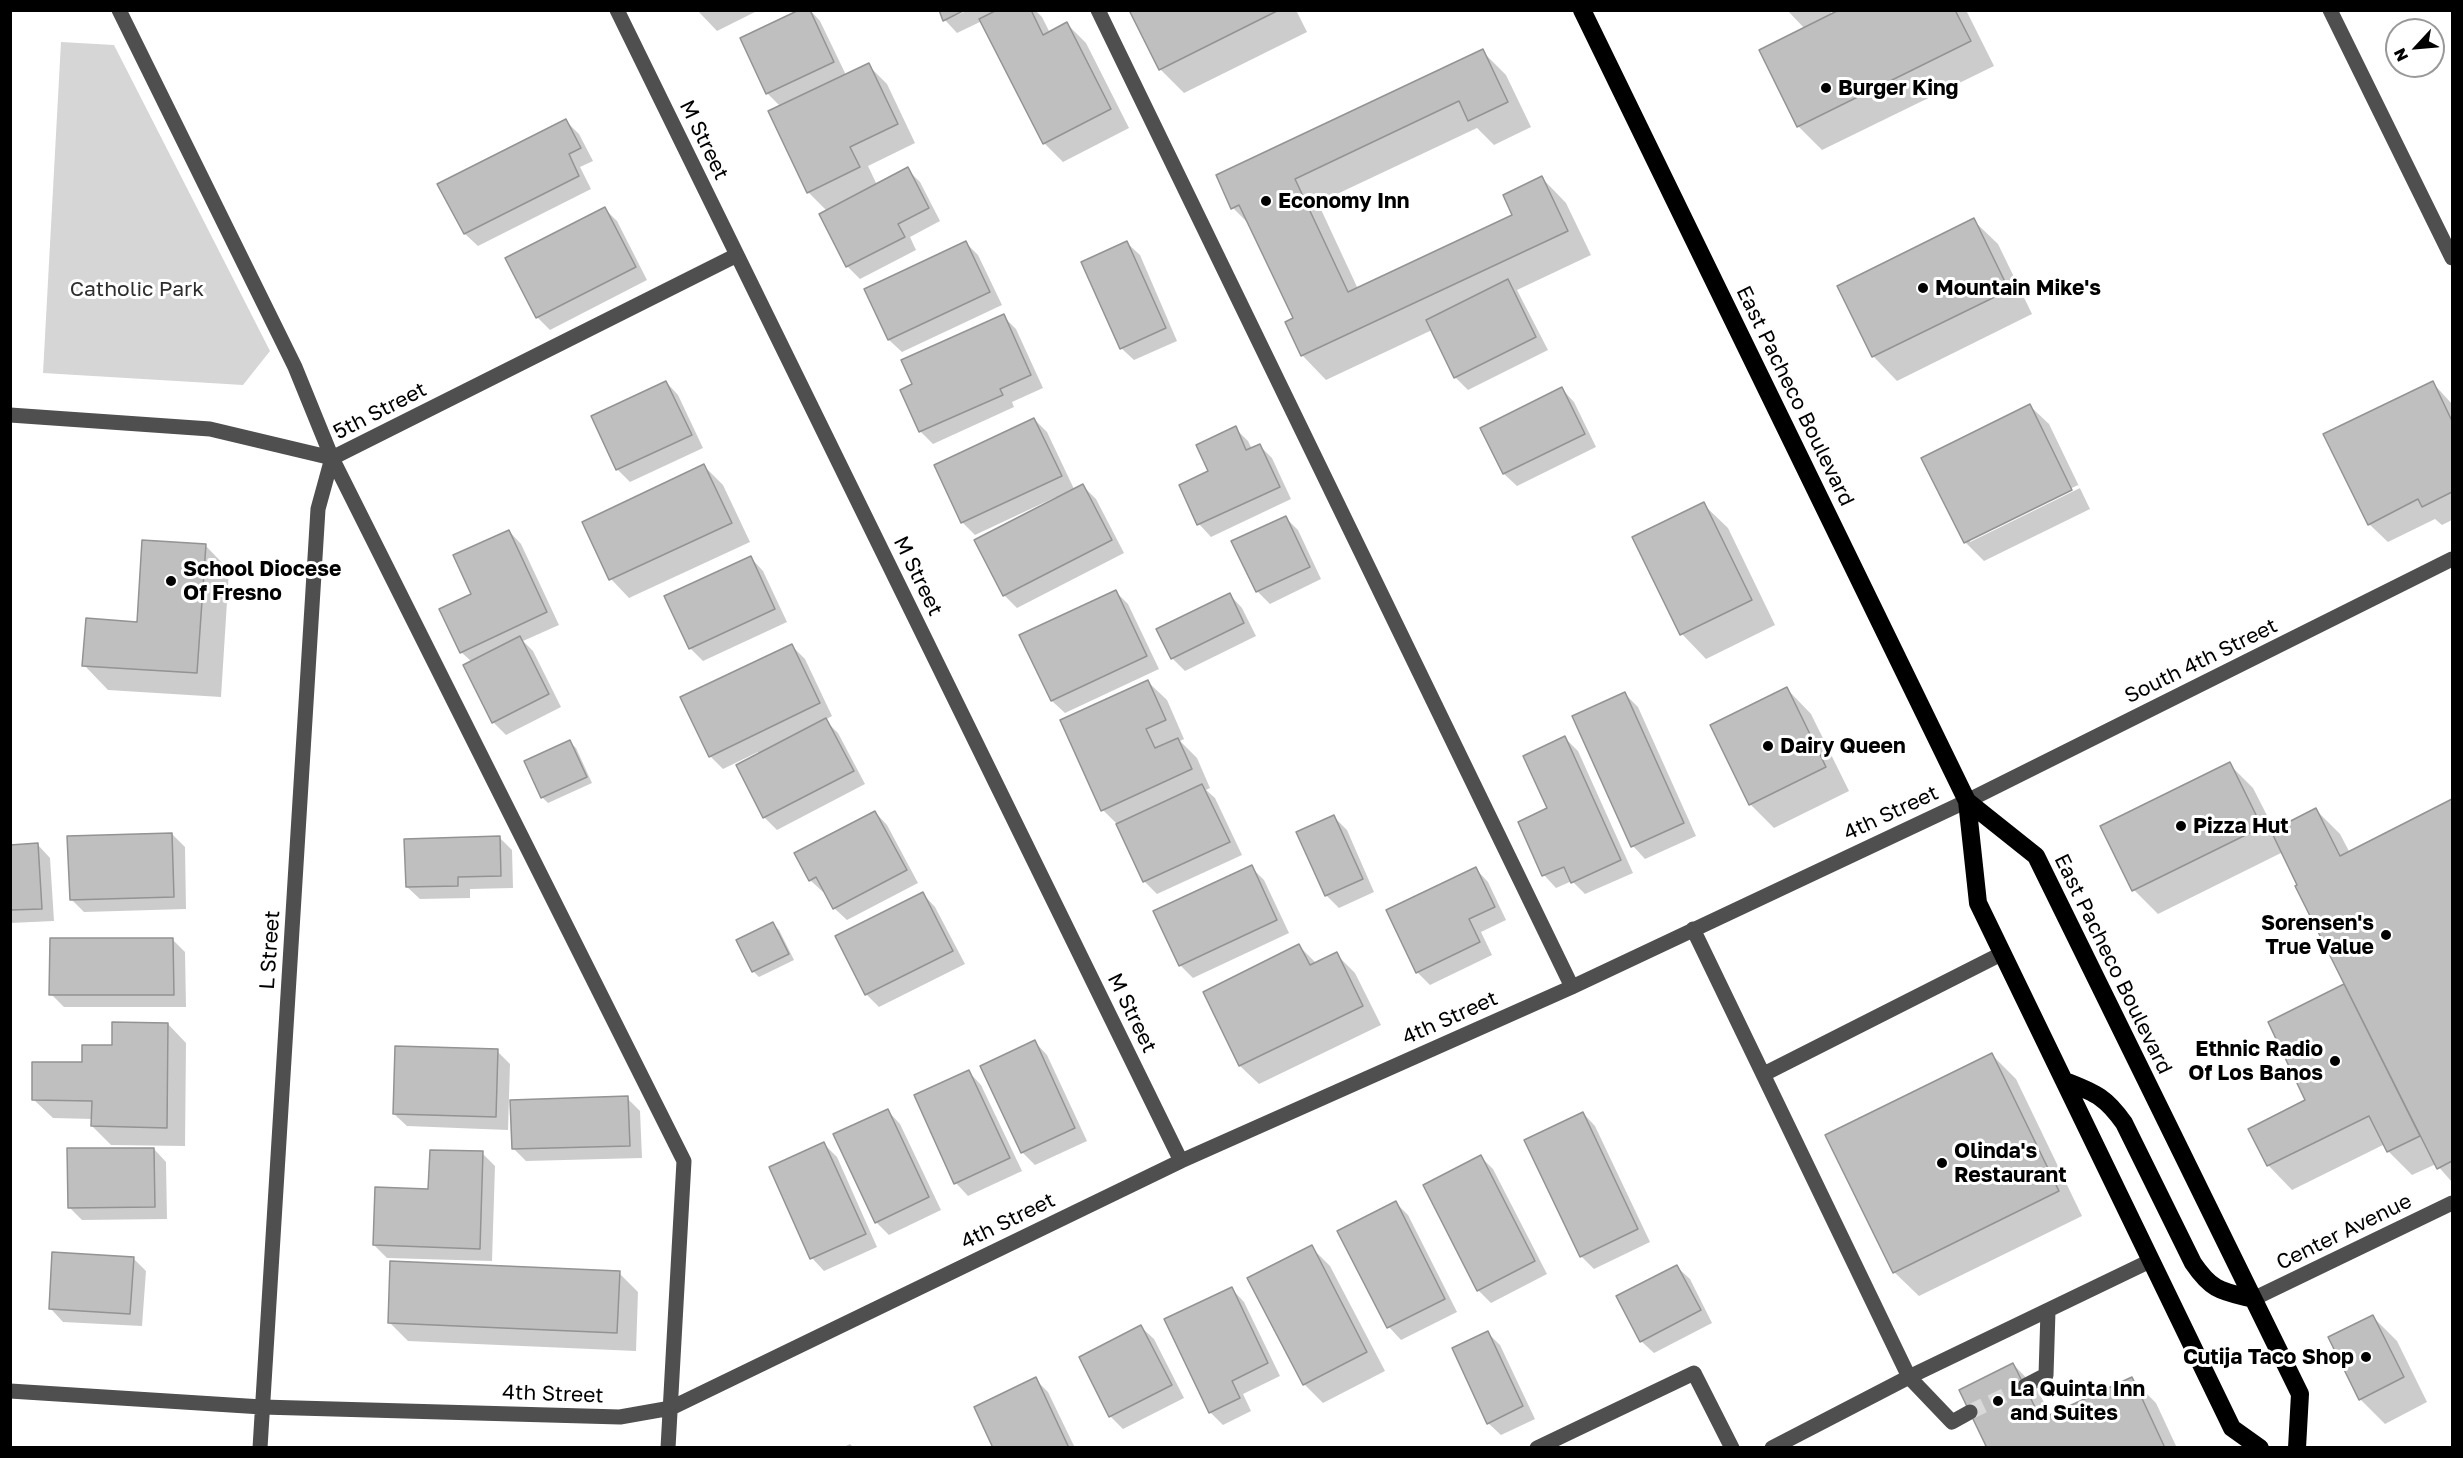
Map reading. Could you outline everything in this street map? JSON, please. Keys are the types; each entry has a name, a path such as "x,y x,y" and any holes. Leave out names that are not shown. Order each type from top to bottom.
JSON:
{"highway":[{"name":"East Pacheco Boulevard","path":"1582,10 1967,801 1978,903 2232,1428 2260,1448"},
{"name":"East Pacheco Boulevard","path":"1967,801 2036,856 2300,1394 2297,1448"},
{"path":"2065,1081 2096,1094 2110,1104 2124,1123 2193,1263 2205,1281 2220,1290 2253,1299"}],"street":[{"path":"119,10 295,367 332,458 684,1161 668,1448"},
{"name":"M Street","path":"617,10 1181,1161"},
{"path":"1098,10 1572,987"},
{"path":"2330,10 2452,258"},
{"name":"5th Street","path":"10,416 210,429 332,458 737,255"},
{"name":"L Street","path":"260,1448 318,509 332,458"},
{"name":"South 4th Street","path":"1967,801 2452,559"},
{"name":"4th Street","path":"10,1391 262,1407 620,1417 671,1408 1181,1161 1572,987 1967,801"},
{"path":"1694,929 1909,1377 1952,1422 1970,1412"},
{"path":"1764,1074 2002,953"},
{"name":"Center Avenue","path":"2253,1299 2452,1203"},
{"path":"1772,1448 1909,1377 2150,1261"},
{"path":"2025,1386 2046,1376 2048,1311"},
{"path":"1538,1448 1694,1374 1732,1448"}],"green space":[{"name":"Catholic Park","path":"61,42 114,45 270,351 243,385 43,373"}],"building":[{"path":"799,10 810,10 834,62 766,94 740,38"},
{"path":"939,10 965,10 943,21"},
{"path":"997,10 1031,10 1043,35 1067,22 1111,109 1043,144 979,19"},
{"path":"1129,10 1279,10 1159,70"},
{"name":"Burger King","path":"1839,10 1955,10 1971,41 1797,127 1759,50"},
{"name":"Economy Inn","path":"1483,49 1508,102 1468,121 1459,101 1295,179 1348,292 1512,215 1503,195 1542,176 1568,231 1301,356 1285,322 1293,318 1239,205 1231,209 1216,175"},
{"path":"869,63 898,124 850,147 860,167 807,193 768,111"},
{"path":"566,119 581,148 569,154 579,176 464,234 437,184"},
{"path":"908,167 929,208 898,224 905,237 846,267 819,214"},
{"path":"605,207 636,267 536,318 505,258"},
{"name":"Mountain Mike's","path":"1974,218 2009,290 1872,357 1837,286"},
{"path":"966,241 990,292 888,340 864,289"},
{"path":"1127,241 1166,328 1120,349 1081,262"},
{"path":"1508,279 1536,337 1454,378 1426,320"},
{"path":"1004,314 1031,375 1000,389 1003,395 919,432 900,390 912,384 901,360"},
{"path":"666,381 692,435 616,470 591,416"},
{"path":"2433,381 2452,421 2452,492 2422,507 2418,499 2368,525 2323,434"},
{"path":"1562,387 1585,434 1503,474 1480,428"},
{"path":"2030,404 2072,490 1964,543 1921,458"},
{"path":"1034,418 1062,476 961,523 934,465"},
{"path":"1236,426 1246,450 1260,444 1280,487 1197,525 1179,485 1208,471 1196,445"},
{"path":"704,464 732,523 609,580 582,522"},
{"path":"1083,484 1112,540 1003,596 974,540"},
{"path":"1704,502 1752,600 1680,635 1632,537"},
{"path":"1286,516 1310,567 1256,592 1231,541"},
{"path":"509,530 547,612 460,653 439,609 471,594 453,555"},
{"name":"School Diocese Of Fresno","path":"142,540 206,544 197,673 82,666 86,618 137,622"},
{"path":"751,556 775,609 689,649 664,596"},
{"path":"1116,590 1147,656 1051,701 1019,635"},
{"path":"1230,593 1244,623 1171,659 1156,629"},
{"path":"520,636 549,694 492,723 463,665"},
{"path":"792,644 820,703 709,757 680,697"},
{"path":"1148,680 1166,720 1146,729 1155,748 1178,738 1192,769 1101,811 1060,720"},
{"name":"Dairy Queen","path":"1787,687 1826,767 1749,805 1710,725"},
{"path":"1625,692 1684,823 1631,847 1572,716"},
{"path":"826,718 854,771 763,818 736,765"},
{"path":"1565,736 1621,860 1571,883 1564,867 1542,876 1518,822 1547,808 1523,756"},
{"path":"570,740 587,777 541,798 524,761"},
{"name":"Pizza Hut","path":"2230,762 2262,827 2132,891 2100,826"},
{"path":"1202,784 1230,842 1143,882 1116,824"},
{"name":"Sorensen's True Value","path":"2452,799 2452,1161 2437,1169 2295,886 2297,885 2271,831 2316,808 2340,856"},
{"path":"875,811 907,870 833,909 816,877 809,881 794,853"},
{"path":"1334,815 1363,879 1325,896 1296,832"},
{"path":"172,833 174,897 70,900 67,836"},
{"path":"500,836 501,876 458,877 458,886 406,887 404,839"},
{"path":"38,843 42,909 10,910 10,845"},
{"path":"1252,865 1277,920 1179,966 1153,911"},
{"path":"1476,867 1495,907 1469,919 1480,942 1416,973 1386,910"},
{"path":"923,892 953,951 865,995 835,936"},
{"path":"773,922 789,954 752,972 736,940"},
{"path":"50,938 173,938 174,995 49,995"},
{"path":"1299,944 1310,965 1337,952 1363,1006 1239,1066 1203,992"},
{"name":"Ethnic Radio Of Los Banos","path":"2344,984 2420,1136 2387,1152 2369,1116 2267,1166 2248,1129 2305,1100 2268,1022"},
{"path":"112,1022 168,1023 167,1128 91,1126 92,1101 32,1100 32,1062 82,1062 82,1045 112,1045"},
{"path":"1035,1040 1075,1128 1021,1153 980,1066"},
{"path":"395,1046 498,1049 496,1117 393,1114"},
{"name":"Olinda's Restaurant","path":"1992,1053 2059,1191 1893,1273 1825,1135"},
{"path":"969,1070 1010,1158 954,1184 914,1095"},
{"path":"628,1096 630,1146 512,1149 510,1100"},
{"path":"888,1109 929,1197 875,1223 833,1134"},
{"path":"1583,1112 1638,1229 1580,1257 1524,1140"},
{"path":"824,1142 866,1234 810,1259 769,1167"},
{"path":"67,1148 154,1148 155,1207 68,1208"},
{"path":"430,1150 483,1151 480,1249 373,1245 375,1187 428,1189"},
{"path":"1481,1155 1535,1261 1477,1291 1423,1185"},
{"path":"1396,1201 1445,1299 1387,1328 1337,1231"},
{"path":"1312,1245 1367,1352 1303,1385 1247,1278"},
{"path":"52,1252 134,1257 130,1314 49,1309"},
{"path":"390,1261 620,1271 617,1333 388,1323"},
{"path":"1677,1265 1701,1310 1640,1342 1616,1296"},
{"path":"1232,1287 1268,1363 1232,1381 1240,1398 1209,1413 1164,1319"},
{"name":"Cutija Taco Shop","path":"2373,1315 2404,1377 2359,1400 2328,1337"},
{"path":"1141,1325 1172,1385 1109,1417 1079,1357"},
{"path":"1488,1331 1523,1406 1487,1424 1452,1348"},
{"name":"La Quinta Inn and Suites","path":"2013,1363 2041,1419 2132,1377 2165,1448 1982,1448 1986,1446 1959,1390"},
{"path":"1036,1377 1069,1448 993,1448 974,1407"}],"tunnel":[{"path":"1970,1412 2025,1386"}],"place":[{"name":"Burger King","path":"1826,88"},
{"name":"Economy Inn","path":"1266,201"},
{"name":"Mountain Mike's","path":"1923,288"},
{"name":"School Diocese Of Fresno","path":"171,581"},
{"name":"Dairy Queen","path":"1768,746"},
{"name":"Pizza Hut","path":"2181,826"},
{"name":"Sorensen's True Value","path":"2386,935"},
{"name":"Ethnic Radio Of Los Banos","path":"2335,1061"},
{"name":"Olinda's Restaurant","path":"1942,1163"},
{"name":"Cutija Taco Shop","path":"2366,1357"},
{"name":"La Quinta Inn and Suites","path":"1998,1401"}]}
